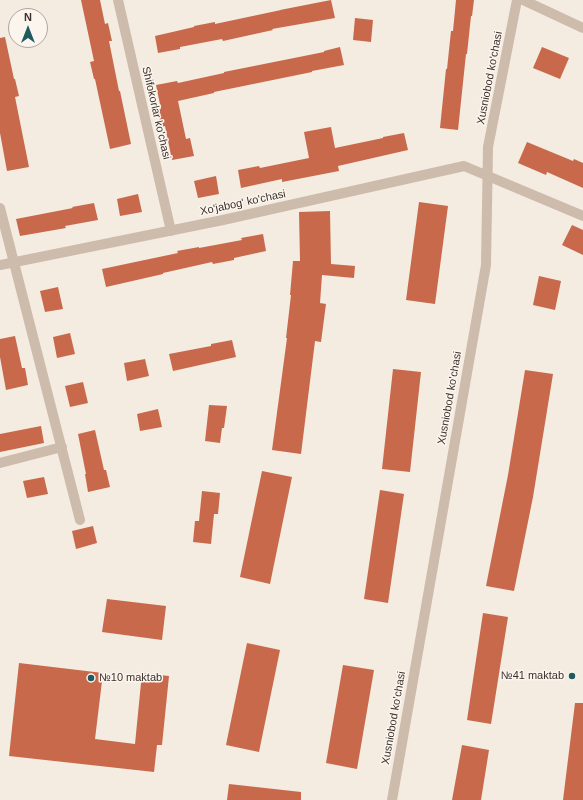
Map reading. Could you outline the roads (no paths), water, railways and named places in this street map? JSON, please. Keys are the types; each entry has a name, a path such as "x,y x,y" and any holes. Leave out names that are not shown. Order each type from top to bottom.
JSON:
{"street":[{"name":"Shifokorlar ko'chasi","path":"118,0 171,231"},
{"name":"Xusniobod ko'chasi","path":"392,800 486,266 488,147 517,0"},
{"path":"523,0 583,28"},
{"name":"Xo'jabog' ko'chasi","path":"0,265 171,231 464,166 583,216"},
{"path":"0,208 80,520"},
{"path":"0,463 62,447"}],"place":[{"name":"№41 maktab","path":"572,676"},
{"name":"№10 maktab","path":"91,678"}]}
